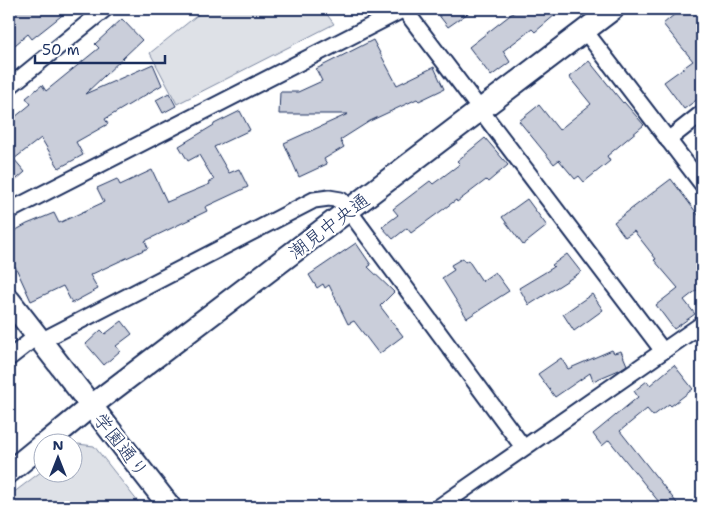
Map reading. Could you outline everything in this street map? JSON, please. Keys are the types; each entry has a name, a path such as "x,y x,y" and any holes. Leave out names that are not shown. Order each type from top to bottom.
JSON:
{"street":[{"path":"9,87 105,9"},
{"path":"9,212 404,9 663,351"},
{"name":"潮見中央通","path":"56,434 613,9"},
{"path":"585,31 702,184"},
{"path":"668,140 702,113"},
{"path":"9,358 39,338 314,200 329,198 341,200 523,447"},
{"name":"学園通り","path":"9,300 170,507"},
{"path":"439,507 702,324"},
{"name":"潮見中央通","path":"9,472 32,454"}],"shaded area":[{"path":"205,9 323,9 334,24 177,104 150,53"},
{"path":"82,444 94,446 142,507 9,507 9,496 32,479 32,484 82,484"}],"building":[{"path":"16,9 70,9 32,39 28,34 9,50 9,14"},
{"path":"434,9 474,9 448,27"},
{"path":"518,9 562,9 535,32 532,29 503,51 510,62 491,76 469,47"},
{"path":"681,9 702,9 702,96 684,109 664,82 693,61 663,24"},
{"path":"122,19 142,40 85,94 153,64 162,85 105,119 108,124 76,142 83,155 59,168 41,138 14,159 25,172 9,186 9,122 31,104 26,98 42,85 46,91 99,48 95,44"},
{"path":"373,40 397,85 434,67 444,89 419,101 417,99 370,121 340,140 344,147 324,159 327,164 299,177 284,143 348,114 279,114 280,92 298,92 322,81 316,69"},
{"path":"589,61 623,103 644,125 607,156 610,161 584,182 579,176 575,179 559,160 554,164 519,121 539,105 559,130 591,104 569,77"},
{"path":"169,93 176,106 163,113 156,100"},
{"path":"240,111 250,130 214,147 229,173 239,169 248,187 205,207 207,211 145,241 148,248 90,275 98,289 72,303 63,286 31,301 15,266 9,270 9,234 54,213 59,223 104,202 97,188 117,179 120,185 152,170 167,202 210,184 209,182 214,180 199,155 188,161 179,146 214,124"},
{"path":"485,138 508,165 488,182 486,180 411,233 407,228 393,239 382,227 398,215 393,209 430,181 433,184 460,164 457,161"},
{"path":"671,179 702,220 702,286 684,300 695,314 674,329 656,305 678,288 654,260 656,259 634,231 625,237 614,222"},
{"path":"527,199 547,226 523,245 502,217"},
{"path":"356,243 371,265 368,267 394,292 380,306 403,336 379,354 354,321 348,324 329,285 325,288 323,284 317,288 309,275"},
{"path":"567,254 581,272 529,305 519,288 554,267 552,265"},
{"path":"463,258 465,262 468,260 482,281 495,272 509,291 467,318 442,278 454,270 451,265"},
{"path":"592,294 603,310 574,331 563,314"},
{"path":"122,321 132,334 116,346 120,351 104,365 86,344 101,330 105,334"},
{"path":"612,350 614,353 621,351 627,365 593,381 590,373 555,397 538,374 561,358 568,369"},
{"path":"674,365 693,389 671,406 669,404 653,416 647,409 620,431 680,507 663,507 609,440 602,446 593,434 638,397 634,391 647,381 650,385"}]}
